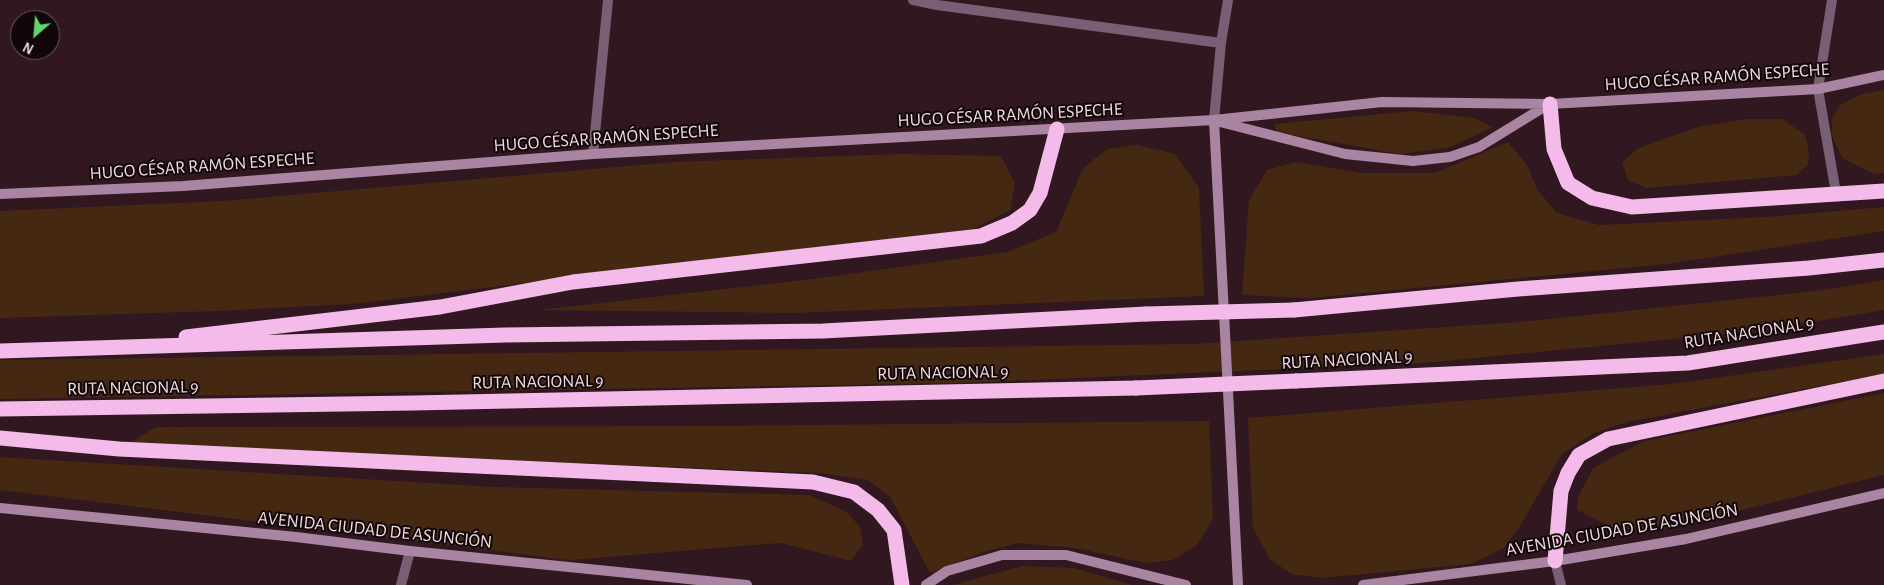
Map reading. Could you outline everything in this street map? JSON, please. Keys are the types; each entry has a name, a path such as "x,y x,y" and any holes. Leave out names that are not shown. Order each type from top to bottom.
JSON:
{"highway":[{"path":"1550,104 1554,148 1568,183 1592,198 1632,207 1884,190"},
{"path":"76,350 440,308 572,282 981,236 1012,223 1030,210 1040,193 1057,129"},
{"path":"0,352 505,335 823,330 1146,314 1294,310 1518,289 1809,268 1884,260"},
{"name":"RUTA NACIONAL 9","path":"0,408 413,403 1136,388 1688,363 1884,332"},
{"path":"1555,561 1561,491 1568,473 1579,455 1608,439 1884,381"},
{"path":"0,438 120,449 813,482 854,492 878,510 894,530 902,585"}],"street":[{"path":"593,154 608,0"},
{"path":"912,0 1221,43"},
{"path":"1228,0 1221,43 1214,120 1238,585"},
{"path":"1832,0 1818,89 1836,193"},
{"name":"HUGO CÉSAR RAMÓN ESPECHE","path":"0,194 184,186 593,154 1214,120 1382,102 1550,104 1818,89 1884,75"},
{"name":"HUGO CÉSAR RAMÓN ESPECHE","path":"1214,120 1345,154 1413,161 1450,157 1479,147 1550,104"},
{"name":"AVENIDA CIUDAD DE ASUNCIÓN","path":"1363,585 1555,561 1686,539 1884,493"},
{"name":"AVENIDA CIUDAD DE ASUNCIÓN","path":"0,508 296,536 655,580 746,585"},
{"path":"401,585 410,551"},
{"path":"926,585 947,571 1002,555 1066,555 1186,585"},
{"path":"1555,561 1561,585"}],"shaded area":[{"path":"1884,90 1884,173 1874,174 1842,158 1832,136 1832,118 1840,105 1862,94"},
{"path":"1413,111 1474,118 1493,127 1448,148 1400,154 1276,132 1275,124"},
{"path":"1747,119 1782,119 1805,135 1809,152 1808,164 1797,175 1646,188 1628,180 1622,162 1639,148 1698,127"},
{"path":"1508,142 1527,165 1537,189 1557,213 1599,225 1766,217 1884,207 1884,231 1667,264 1311,298 1242,295 1249,200 1267,170 1296,162 1362,173 1435,173"},
{"path":"1137,145 1175,154 1199,188 1204,296 796,313 539,310 813,279 1007,252 1056,232 1083,168 1107,149"},
{"path":"898,154 1001,156 1015,183 1010,210 973,229 352,304 216,311 0,318 0,211 222,201 675,162"},
{"path":"1884,280 1884,310 1757,331 1423,363 960,383 0,399 0,360 1193,344 1521,322 1816,291"},
{"path":"1884,354 1884,374 1627,422 1594,433 1562,454 1520,526 1504,548 1471,564 1322,578 1291,574 1270,559 1253,528 1248,418 1672,384"},
{"path":"1884,393 1884,475 1656,531 1615,529 1577,510 1578,497 1593,468 1644,441"},
{"path":"1209,421 1213,519 1197,545 1173,560 1146,563 1075,548 1017,543 984,552 930,573 890,497 868,480 819,473 126,445 156,427 716,426"},
{"path":"0,457 494,487 809,495 847,512 860,527 863,545 851,561 781,543 569,560 0,490"},
{"path":"1023,566 1074,568 1132,585 952,585"}]}
